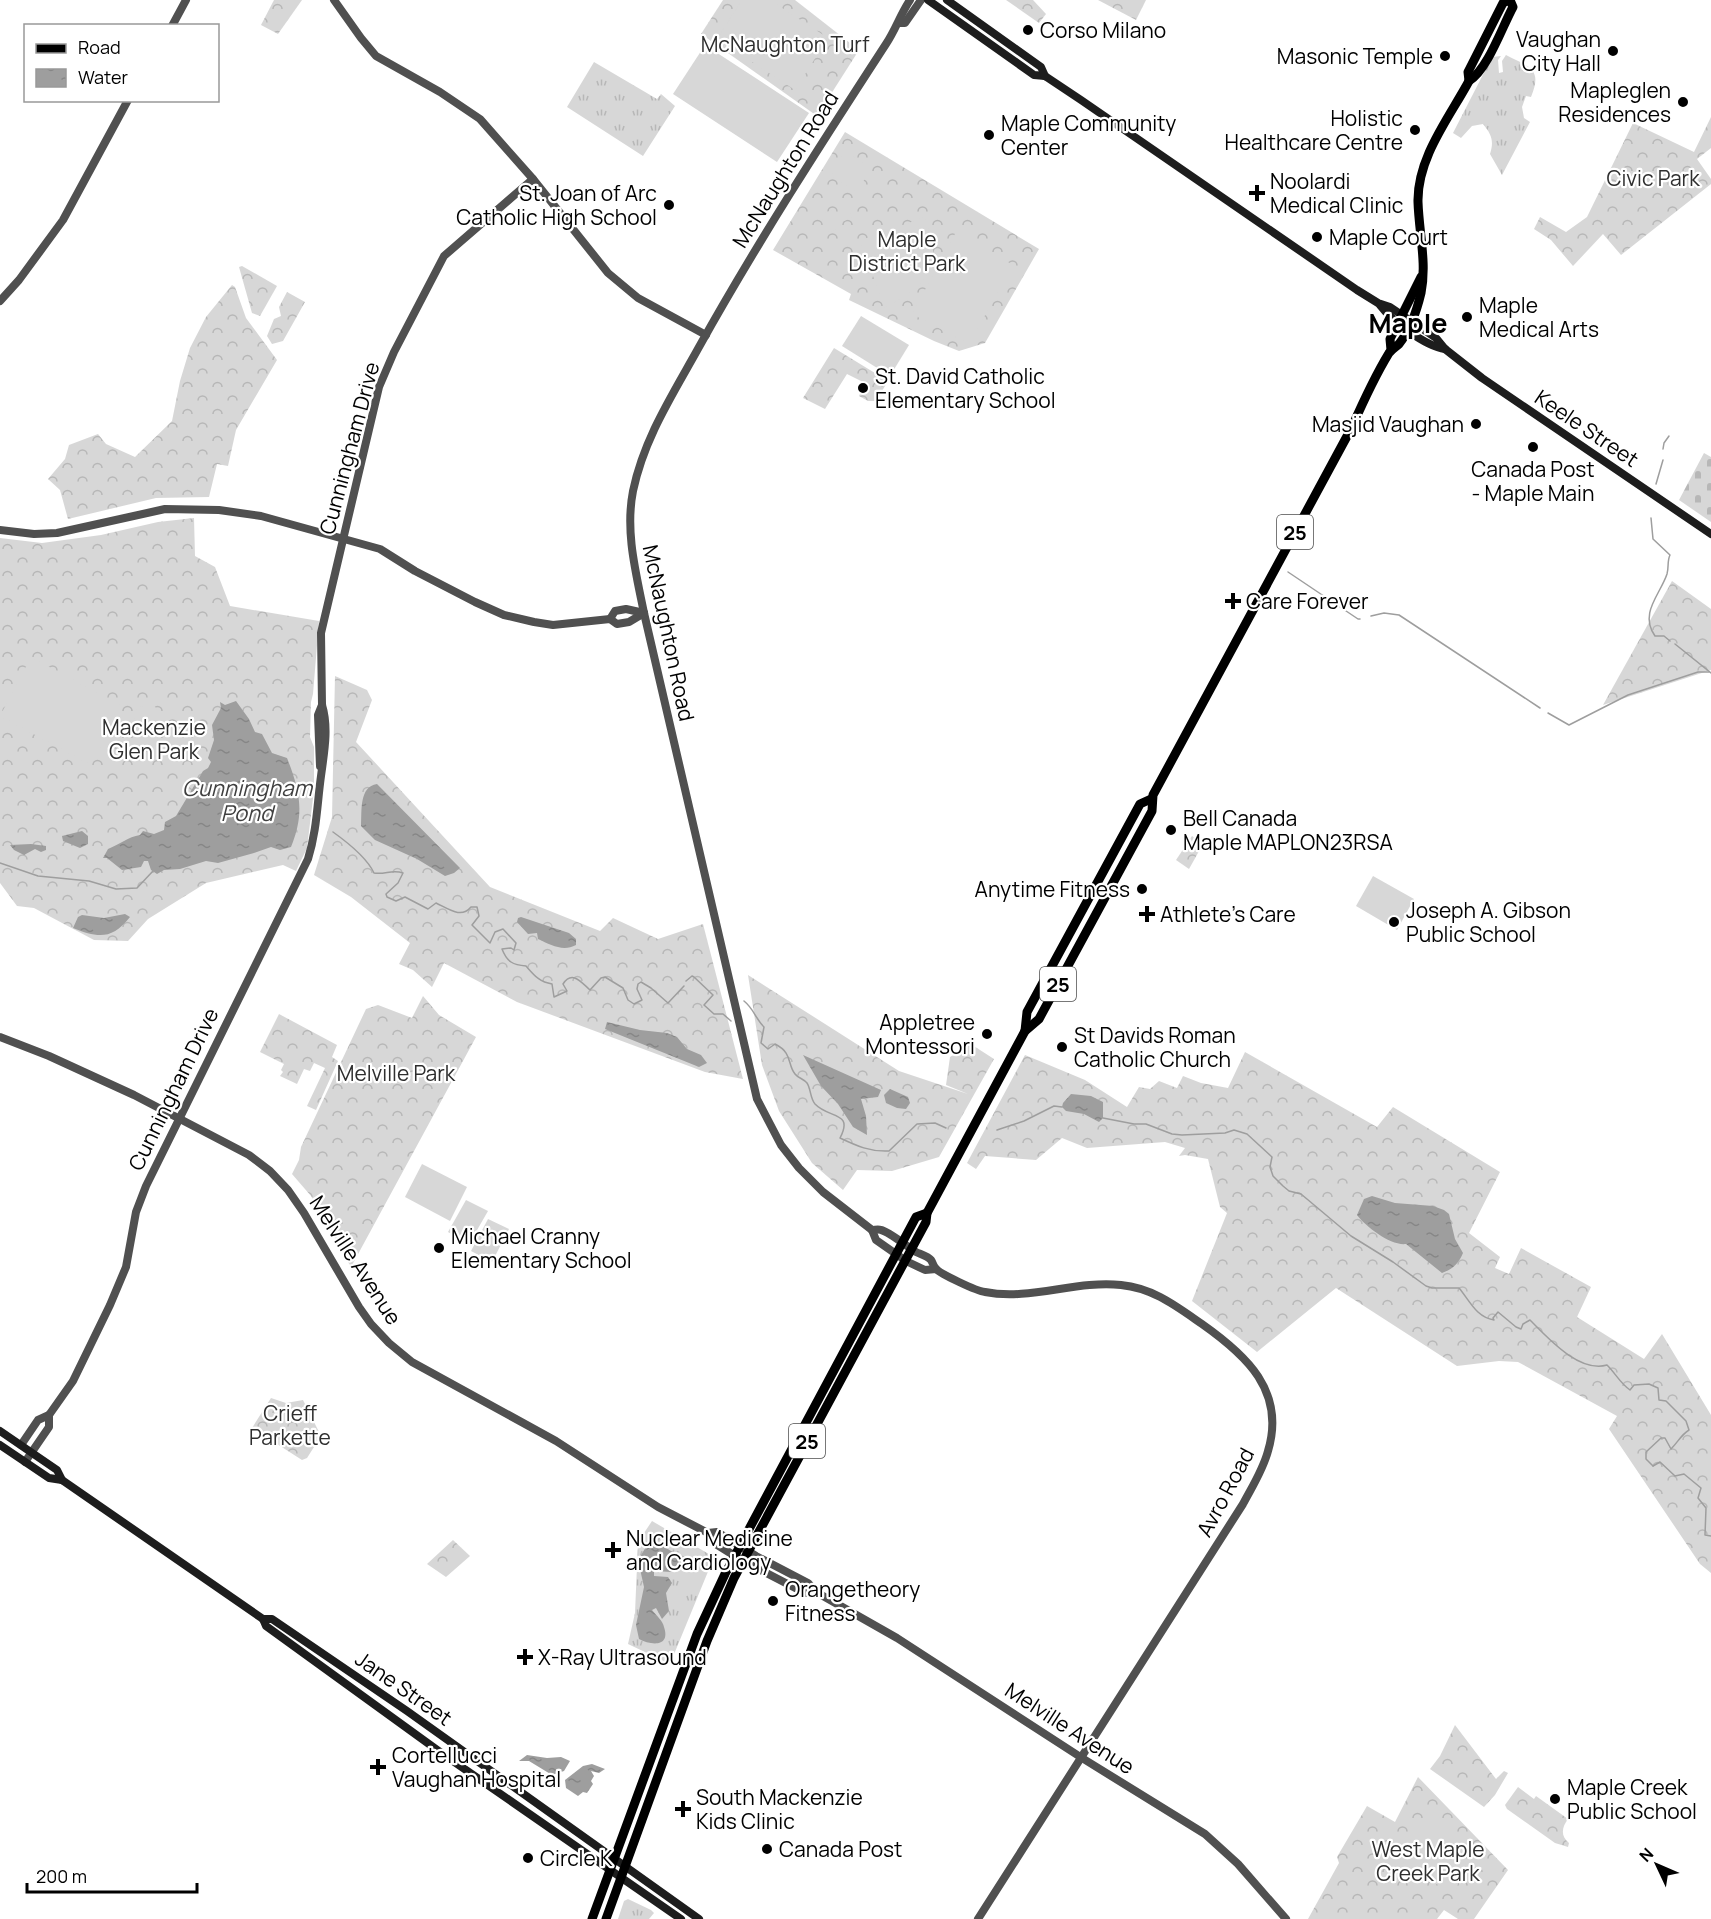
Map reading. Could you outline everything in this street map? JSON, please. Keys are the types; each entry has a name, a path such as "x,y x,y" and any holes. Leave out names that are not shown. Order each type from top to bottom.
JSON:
{"main road":[{"name":"Keele Street","path":"928,0 1034,75 1045,76 1378,303 1390,307 1410,326 1440,341 1445,349 1482,378 1711,534"},
{"name":"Keele Street","path":"947,0 1041,67 1045,76"},
{"name":"25","path":"592,1919 697,1634 739,1545 897,1254 907,1247 926,1222 927,1213 1025,1031 1039,1019 1087,932 1152,812 1151,799 1391,350 1398,345 1410,326 1421,292 1423,258 1418,202 1424,166 1469,81 1477,76 1495,43 1513,7 1510,0"},
{"name":"25","path":"1391,350 1390,339 1422,275"},
{"name":"25","path":"1025,1031 1027,1012 1123,834 1140,804 1151,799"},
{"name":"25","path":"606,1919 707,1641 748,1551 906,1261 907,1247"},
{"name":"Jane Street","path":"0,1431 57,1470 62,1480"},
{"name":"Jane Street","path":"0,1445 50,1478 62,1480 263,1619 266,1626 415,1734 611,1864 624,1866 699,1919"},
{"name":"Jane Street","path":"263,1619 272,1619 414,1717 611,1864 621,1877 681,1919"}],"street":[{"path":"173,24 186,0"},
{"path":"334,0 376,56 440,92 480,119 533,179 608,273 638,298 706,335"},
{"name":"McNaughton Road","path":"906,1261 876,1240 872,1230 823,1192 799,1168 781,1145 757,1099 644,613 630,527 633,492 641,457 656,423 752,253 899,23 899,17 910,0"},
{"name":"McNaughton Road","path":"899,23 905,23 921,0"},
{"path":"0,301 19,280 63,220 127,102"},
{"name":"Cunningham Drive","path":"25,1462 50,1427 50,1415 73,1381 110,1305 126,1267 139,1202 178,1117 308,859 319,807 321,775 318,752 318,715 322,705 321,633 379,387 394,352 439,264 453,247 533,179"},
{"path":"0,530 34,534 57,533 165,509 191,508 261,516 380,549 415,571 504,615 553,625 609,619 617,624 629,622 644,613"},
{"path":"609,619 615,611 626,609 644,613"},
{"name":"Melville Avenue","path":"0,1037 49,1056 134,1095 249,1155 270,1171 288,1190 370,1324 388,1343 412,1362 556,1441 658,1508 708,1533 717,1532 808,1583 816,1592 897,1638 1082,1758 1205,1834 1238,1864 1286,1919"},
{"name":"McNaughton Road","path":"872,1230 882,1230 907,1247"},
{"name":"Avro Road","path":"907,1247 931,1259 936,1269"},
{"name":"Avro Road","path":"906,1261 925,1270 936,1269 983,1292 1014,1294 1093,1285 1111,1285 1153,1292 1185,1312 1236,1350 1257,1372 1268,1396 1272,1431 1269,1449 1255,1481 1224,1536 978,1919"},
{"name":"Cunningham Drive","path":"21,1445 38,1419 50,1415"},
{"name":"Melville Avenue","path":"708,1533 711,1541 743,1561 804,1593 816,1592"}],"green space":[{"path":"274,0 302,0 278,34 261,25"},
{"name":"McNaughton Turf","path":"723,0 795,0 859,50 817,116 701,34"},
{"path":"742,0 770,0 828,38 795,90 717,39"},
{"path":"1006,0 1033,0 1046,14 1039,23"},
{"path":"1098,0 1146,0 1136,20"},
{"path":"705,45 809,113 777,162 673,94"},
{"path":"1506,55 1532,70 1535,80 1531,97 1526,96 1522,107 1524,118 1530,122 1502,175 1490,154 1491,138 1483,124 1472,126 1461,138 1453,133 1492,57 1501,56 1498,60 1499,73 1503,72 1502,61"},
{"path":"594,62 657,99 661,94 675,106 643,156 567,107"},
{"name":"Civic Park","path":"1711,117 1711,148 1697,159 1711,179 1711,184 1621,255 1603,234 1573,266 1551,240 1534,229 1540,217 1566,232 1587,217 1633,123 1694,152"},
{"name":"Maple District Park","path":"845,132 1039,249 985,343 959,351 934,341 849,300 851,294 773,250"},
{"path":"844,152 872,167 857,192 831,176"},
{"path":"834,210 838,214 850,210 852,218 841,222 840,228 829,232 822,220 823,213"},
{"path":"925,217 933,246 930,270 911,292 885,308 861,244 864,239"},
{"path":"956,232 1013,265 969,344 912,314"},
{"path":"242,266 277,286 260,316 252,313 239,267"},
{"path":"232,285 235,287 246,318 277,360 236,430 228,466 217,464 209,497 156,498 68,519 60,490 48,479 65,459 69,445 98,434 106,444 135,457 172,421 180,381 190,348 206,317"},
{"path":"287,292 305,302 283,341 272,344 267,336 274,319 281,316 279,307"},
{"path":"861,316 909,345 890,376 842,346"},
{"path":"834,348 888,381 876,401 868,401 859,396 865,383 847,374 825,409 803,398"},
{"path":"1704,453 1711,457 1711,522 1679,500"},
{"name":"Mackenzie Glen Park","path":"194,518 195,556 215,567 230,606 319,621 311,702 310,737 314,747 314,790 307,848 296,871 283,865 206,883 148,919 128,941 94,940 34,908 17,906 0,883 0,538 42,543 101,535 158,522"},
{"path":"1672,581 1711,609 1711,670 1603,705"},
{"path":"31,657 123,707 91,765 0,716"},
{"path":"335,676 367,690 372,700 356,742 490,887 600,931 613,918 658,939 703,924 743,1079 705,1072 517,1002 444,963 432,987 413,970 399,964 410,943 351,897 314,875 332,817"},
{"path":"152,701 169,732 148,743 131,712"},
{"path":"1192,836 1203,844 1189,869 1176,860"},
{"path":"1373,876 1414,899 1397,930 1356,906"},
{"path":"748,975 899,1071 968,1094 946,1085 950,1057 961,1050 966,1041 994,1059 939,1157 892,1171 857,1170 843,1190 812,1163 779,1111 762,1065"},
{"name":"Melville Park","path":"423,996 439,1015 476,1037 351,1267 311,1196 292,1174 299,1160 301,1147 366,1009 378,1005 412,1018"},
{"path":"279,1014 337,1045 332,1057 338,1061 316,1110 307,1106 325,1068 314,1063 310,1071 304,1069 297,1084 280,1076 284,1064 260,1052"},
{"path":"1245,1052 1377,1127 1393,1107 1500,1172 1469,1233 1500,1257 1495,1268 1509,1274 1521,1248 1591,1287 1577,1317 1644,1359 1662,1334 1711,1415 1711,1573 1700,1564 1609,1429 1617,1416 1518,1362 1499,1361 1457,1366 1336,1288 1257,1352 1192,1301 1227,1213 1220,1207 1208,1159 1179,1156 1185,1148 1165,1142 1087,1148 1062,1138 1036,1160 985,1156 976,1169 967,1163 1025,1055 1085,1080 1127,1107 1139,1087 1150,1089 1159,1081 1177,1088 1183,1076 1201,1083 1228,1088"},
{"path":"422,1164 467,1187 450,1221 405,1197"},
{"path":"466,1200 488,1211 469,1244 448,1232"},
{"path":"488,1219 509,1229 492,1262 471,1251"},
{"name":"Crieff Parkette","path":"271,1398 286,1403 303,1400 321,1436 307,1458 302,1460 252,1428"},
{"path":"652,1521 714,1557 670,1664 628,1644 635,1613 638,1542"},
{"path":"453,1540 470,1556 446,1577 427,1564"},
{"path":"1455,1725 1496,1779 1504,1771 1508,1773 1495,1795 1484,1807 1430,1769 1440,1756"},
{"name":"West Maple Creek Park","path":"1418,1777 1508,1870 1474,1919 1458,1919 1444,1910 1437,1919 1308,1919 1339,1863 1337,1857 1367,1806 1395,1822"},
{"path":"1518,1787 1534,1799 1536,1796 1568,1819 1563,1831 1569,1843 1568,1847 1555,1843 1507,1809 1505,1805"},
{"path":"1436,1813 1457,1834 1465,1858 1456,1890 1407,1875 1401,1870 1410,1841"},
{"path":"628,1899 654,1913 649,1919 618,1919 624,1901"}],"water":[{"name":"Cunningham Pond","path":"236,701 255,732 262,734 272,753 287,758 299,802 298,823 291,847 280,850 271,847 218,863 206,861 180,869 164,870 157,874 151,870 148,861 144,861 141,867 122,870 107,858 103,858 108,849 140,835 143,831 154,834 164,830 165,822 176,816 203,771 211,762 208,758 214,740 212,725 221,708 220,702 225,705"},
{"path":"377,784 460,868 445,876 417,859 375,840 361,826 364,794 371,786"},
{"path":"82,831 88,836 88,844 80,848 63,841 62,836"},
{"path":"10,845 46,846 46,850 41,852 35,849 24,855"},
{"path":"125,914 130,917 117,930 104,935 90,934 73,928 78,917 82,915 104,918"},
{"path":"521,917 569,933 576,939 576,945 566,948 557,947 538,939 537,933 528,934 517,922"},
{"path":"607,1022 640,1030 667,1033 677,1037 687,1049 701,1055 707,1063 699,1067 605,1029"},
{"path":"803,1055 881,1090 878,1097 861,1099 866,1116 867,1135 853,1127 838,1104 821,1086"},
{"path":"890,1089 908,1097 910,1103 906,1109 886,1103 884,1095"},
{"path":"1071,1094 1091,1096 1103,1102 1103,1118 1099,1122 1084,1114 1066,1111 1062,1107 1063,1103"},
{"path":"1372,1196 1395,1203 1433,1206 1444,1210 1449,1214 1455,1239 1463,1253 1457,1263 1442,1273 1406,1244 1386,1239 1366,1225 1357,1215 1364,1199"},
{"path":"655,1541 697,1562 692,1567 688,1566 672,1572 654,1571 654,1576 668,1577 672,1583 666,1593 669,1611 662,1619 656,1608 652,1610 664,1627 665,1639 658,1643 649,1643 639,1639 636,1625 644,1587 638,1560 649,1542"},
{"path":"527,1755 547,1758 561,1757 570,1761 564,1771 552,1775 529,1761 519,1761"},
{"path":"592,1764 605,1769 599,1773 591,1771 594,1776 591,1781 593,1784 587,1793 583,1792 578,1796 566,1788 565,1780 583,1766"}],"waterway":[{"path":"1663,449 1669,436"},
{"path":"1656,484 1663,460"},
{"path":"1651,518 1653,539 1670,555 1667,574 1652,604 1649,620 1655,636 1664,636 1670,641"},
{"path":"1288,572 1360,619"},
{"path":"1371,616 1384,613 1399,615 1540,708"},
{"path":"1675,644 1711,673"},
{"path":"1548,713 1569,725 1628,695 1698,672 1709,672"},
{"path":"333,832 362,856 374,873 403,873 398,883 386,894 387,897 396,901 405,897 428,909 436,903 459,913 471,907 477,907 479,916 472,925 490,943 495,932 503,929 516,943 514,950 502,949 508,960 514,964 526,966 540,980 552,984 554,997 567,991 563,984 570,978 580,981 590,990 601,978 605,977 623,988 628,1000 634,1004 642,1000 637,989 641,982 668,1003 684,986"},
{"path":"0,863 38,876 89,881 116,889 137,888 153,871"},
{"path":"686,981 694,977 713,995 704,1005 714,1014 723,1014 731,1021"},
{"path":"744,1001 764,1027 761,1043 768,1049 775,1044 781,1047 795,1074 807,1083 815,1104 842,1119 844,1129 840,1138 858,1146 889,1151 917,1124 935,1123 946,1128"},
{"path":"997,1130 1024,1121 1054,1106 1062,1107"},
{"path":"1103,1118 1146,1124 1172,1134 1225,1133 1234,1130 1247,1134 1272,1157 1270,1167 1273,1176 1283,1186 1289,1191 1301,1194 1351,1236 1426,1286 1459,1288 1482,1316 1494,1320 1498,1312 1521,1329 1523,1324 1530,1320 1575,1359 1596,1366 1607,1365 1630,1390 1634,1385 1649,1384 1658,1388 1659,1400 1666,1401 1686,1421 1689,1430 1671,1449 1665,1438 1661,1438 1646,1452 1646,1459 1653,1466 1660,1462 1675,1476 1684,1474 1701,1488 1698,1498 1706,1508 1705,1535 1711,1536"}],"place":[{"name":"Corso Milano","path":"1028,30"},
{"name":"Vaughan City Hall","path":"1613,51"},
{"name":"Masonic Temple","path":"1445,56"},
{"name":"Mapleglen Residences","path":"1683,102"},
{"name":"Holistic Healthcare Centre","path":"1415,130"},
{"name":"Maple Community Center","path":"989,135"},
{"name":"Noolardi Medical Clinic","path":"1257,193"},
{"name":"St. Joan of Arc Catholic High School","path":"669,205"},
{"name":"Maple Court","path":"1317,237"},
{"name":"Maple Medical Arts","path":"1467,317"},
{"name":"St. David Catholic Elementary School","path":"863,388"},
{"name":"Masjid Vaughan","path":"1476,424"},
{"name":"Canada Post - Maple Main","path":"1533,447"},
{"name":"Care Forever","path":"1233,601"},
{"name":"Bell Canada Maple MAPLON23RSA","path":"1171,830"},
{"name":"Anytime Fitness","path":"1142,889"},
{"name":"Athlete's Care","path":"1147,914"},
{"name":"Joseph A. Gibson Public School","path":"1394,922"},
{"name":"Appletree Montessori","path":"987,1034"},
{"name":"St Davids Roman Catholic Church","path":"1062,1047"},
{"name":"Michael Cranny Elementary School","path":"439,1248"},
{"name":"Nuclear Medicine and Cardiology","path":"613,1550"},
{"name":"Orangetheory Fitness","path":"773,1601"},
{"name":"X-Ray Ultrasound","path":"525,1657"},
{"name":"Cortellucci Vaughan Hospital","path":"378,1767"},
{"name":"Maple Creek Public School","path":"1555,1799"},
{"name":"South Mackenzie Kids Clinic","path":"683,1809"},
{"name":"Canada Post","path":"767,1849"},
{"name":"Circle K","path":"528,1858"}],"district":[{"name":"Maple","path":"1408,322"}]}
